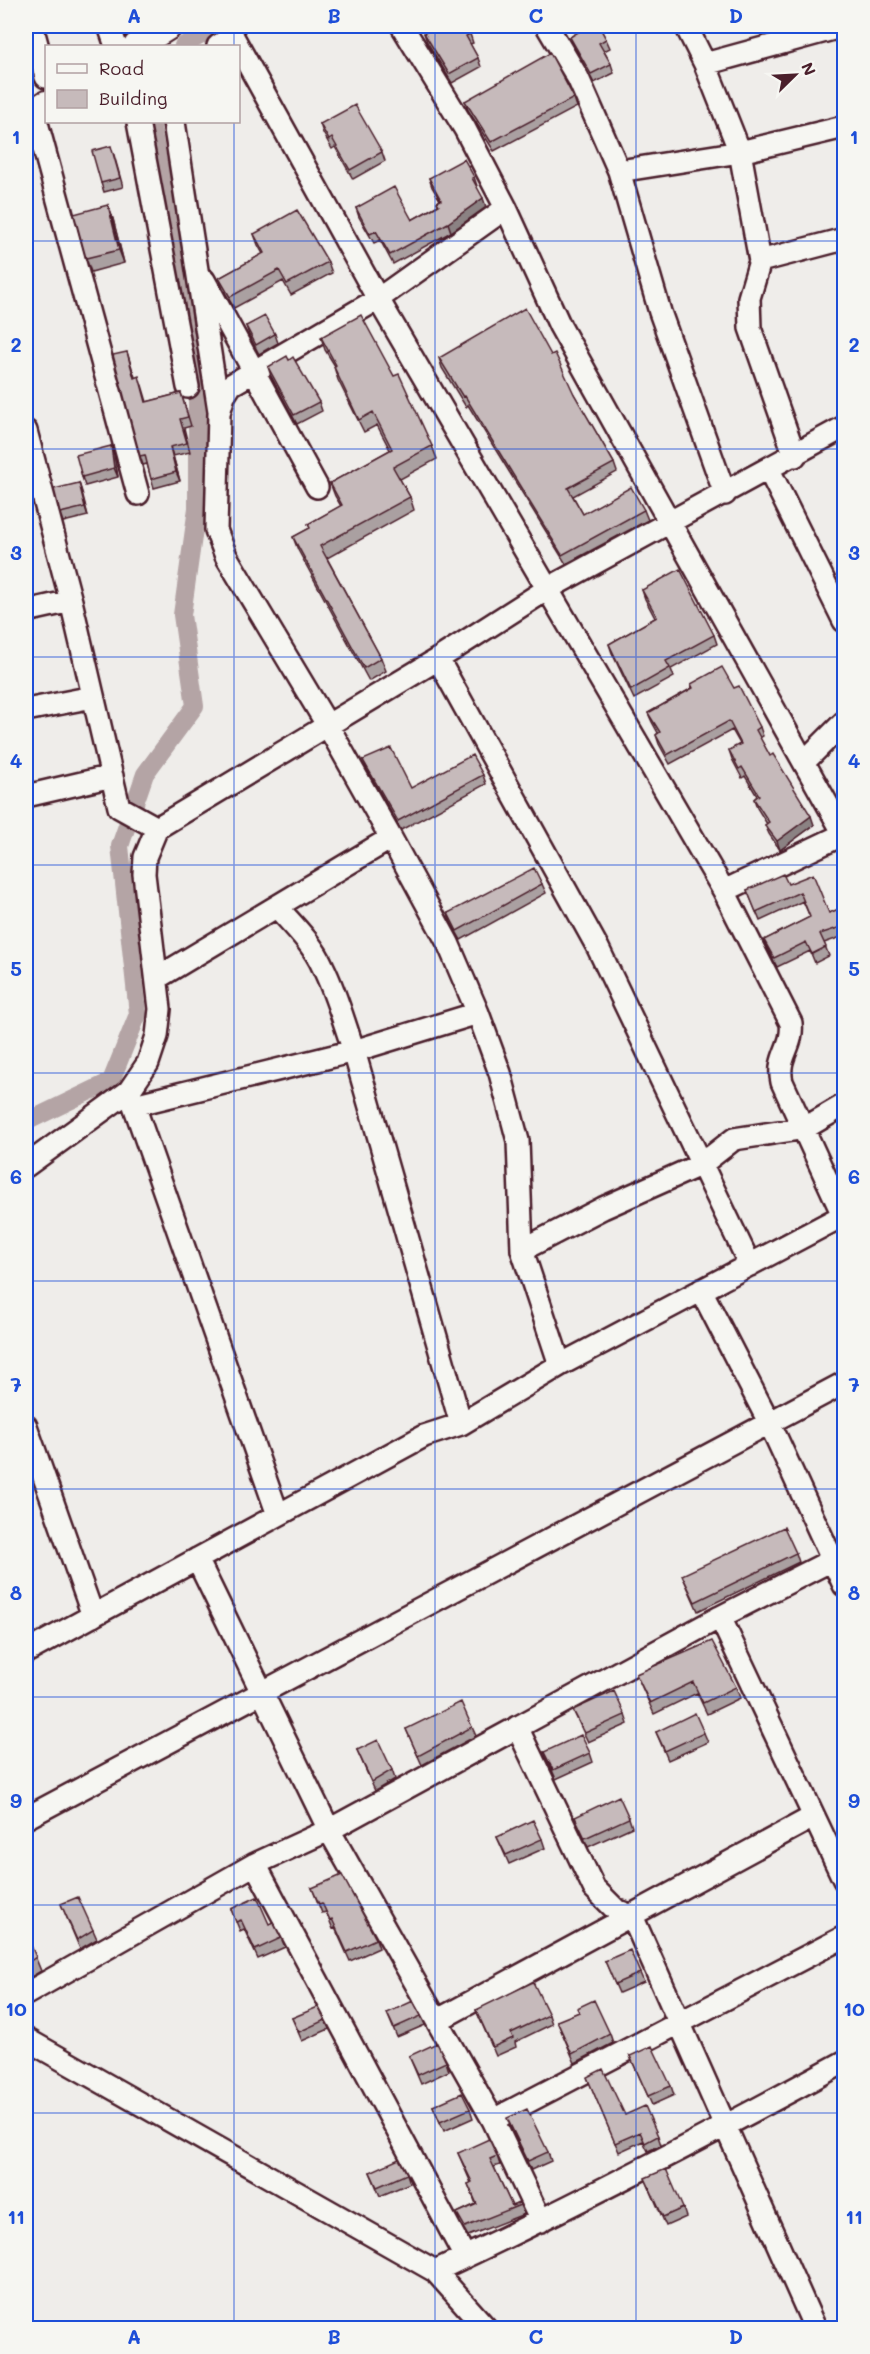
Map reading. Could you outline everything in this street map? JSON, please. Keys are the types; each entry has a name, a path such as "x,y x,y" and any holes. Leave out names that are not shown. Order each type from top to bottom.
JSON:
{"main road":[{"path":"139,45 169,26"}],"street":[{"path":"32,26 45,73"},
{"path":"109,26 116,45"},
{"path":"402,26 465,129 506,208 560,326 844,834 724,891"},
{"path":"547,26 582,87 619,171 660,312 725,494"},
{"path":"686,26 705,64 740,152 760,261 749,298 750,328 795,456"},
{"path":"705,64 844,26"},
{"path":"26,1652 424,1436 461,1424 560,1365 844,1215 782,1082 779,1070 781,1059 793,1035 791,1023 724,891 549,588 378,299 240,56"},
{"path":"36,111 138,494"},
{"path":"138,123 188,387"},
{"path":"174,123 219,413 216,530 218,543 392,838 448,943 478,1013 500,1073 518,1141 522,1250 560,1365"},
{"path":"619,171 740,152 844,127"},
{"path":"219,413 224,396 231,385 254,369 378,299 506,208"},
{"path":"760,261 844,239"},
{"path":"196,266 317,487"},
{"path":"278,1515 132,1098 157,1036 160,1009 144,874 145,857 153,826 328,726 549,588 795,456 844,427"},
{"path":"26,431 71,601 119,807 153,826"},
{"path":"769,470 844,621"},
{"path":"26,611 71,601"},
{"path":"438,659 598,948 750,1265"},
{"path":"26,710 93,697"},
{"path":"804,762 844,722"},
{"path":"26,796 112,776"},
{"path":"157,978 392,838"},
{"path":"277,907 309,942 323,966 354,1051 461,1424"},
{"path":"26,1166 132,1098 354,1051 478,1013"},
{"path":"522,1250 603,1208 702,1164 734,1139 805,1128 844,1105"},
{"path":"701,1290 839,1557 844,1585"},
{"path":"26,1818 844,1383"},
{"path":"26,1426 93,1616"},
{"path":"26,1994 255,1864 329,1830 720,1617 839,1557"},
{"path":"197,1559 329,1830 493,2120 541,2221"},
{"path":"720,1617 844,1880"},
{"path":"517,1727 594,1888 616,1910 632,1916 815,2328"},
{"path":"438,2020 813,1817"},
{"path":"255,1864 465,2257"},
{"path":"493,2120 844,1936"},
{"path":"26,2039 435,2271 486,2328"},
{"path":"435,2271 541,2221 725,2127 844,2061"}],"building":[{"path":"438,26 465,26 470,34 466,36 478,58 449,74 424,33"},
{"path":"577,26 599,26 606,39 599,43 611,64 591,74 570,37 580,31"},
{"path":"550,53 574,98 491,142 465,101"},
{"path":"355,105 382,152 350,170 332,138 329,140 320,124"},
{"path":"111,146 120,178 101,183 92,151"},
{"path":"464,159 483,198 448,223 390,255 376,231 370,234 356,208 394,187 412,220 439,205 437,202 441,200 429,178"},
{"path":"108,205 119,250 86,258 74,214"},
{"path":"297,210 328,262 287,284 279,270 230,297 219,278 264,253 254,234"},
{"path":"525,308 551,355 555,353 574,394 614,463 568,488 583,514 631,487 644,510 562,555 465,396 463,397 439,358"},
{"path":"361,315 394,376 399,374 432,446 393,467 410,497 320,546 381,658 364,668 293,537 310,528 308,524 342,505 330,483 392,449 373,412 359,420 334,367 336,365 321,337"},
{"path":"265,316 275,334 256,345 246,326"},
{"path":"127,352 134,378 139,376 146,402 181,393 188,417 180,419 187,443 170,447 176,472 151,479 145,455 140,456 113,355"},
{"path":"287,356 289,360 293,357 319,402 294,415 268,367"},
{"path":"111,446 114,468 82,477 76,455"},
{"path":"79,483 85,507 60,513 54,489"},
{"path":"680,569 714,635 666,661 670,668 631,690 609,644 657,617 642,590"},
{"path":"722,667 734,688 739,686 760,727 756,730 770,756 773,754 811,816 777,841 765,825 769,822 754,799 759,795 742,767 739,769 729,750 741,744 729,721 667,755 656,735 660,732 648,713 693,688 691,684"},
{"path":"391,748 411,788 472,755 483,775 398,821 363,760"},
{"path":"534,868 542,884 457,931 448,913"},
{"path":"783,874 788,884 813,874 829,913 844,907 844,926 820,934 826,947 812,954 806,942 774,958 764,940 810,917 800,892 756,912 747,890"},
{"path":"784,1527 796,1553 695,1602 682,1575"},
{"path":"712,1641 736,1687 703,1703 693,1682 650,1703 636,1674"},
{"path":"614,1691 625,1715 585,1733 573,1710"},
{"path":"461,1702 472,1727 418,1756 406,1729"},
{"path":"695,1713 704,1733 665,1751 656,1732"},
{"path":"581,1735 590,1753 553,1770 544,1752"},
{"path":"378,1740 392,1770 372,1782 357,1750"},
{"path":"619,1796 629,1818 585,1838 575,1817"},
{"path":"533,1820 542,1839 506,1855 497,1837"},
{"path":"342,1875 376,1939 347,1952 332,1919 330,1920 322,1903 319,1904 312,1888"},
{"path":"78,1897 93,1930 77,1940 61,1904"},
{"path":"257,1897 269,1924 273,1922 281,1938 255,1950 241,1920 236,1922 231,1909"},
{"path":"26,1934 36,1957 26,1964"},
{"path":"630,1950 640,1973 615,1984 605,1961"},
{"path":"533,1982 549,2015 511,2033 513,2038 493,2047 476,2010"},
{"path":"594,2000 610,2034 572,2054 557,2021 579,2012 577,2008"},
{"path":"413,2001 421,2016 394,2028 387,2013"},
{"path":"318,2007 325,2020 299,2032 292,2018"},
{"path":"437,2043 446,2062 418,2075 409,2056"},
{"path":"652,2046 671,2086 648,2096 630,2056"},
{"path":"603,2069 625,2115 645,2106 658,2136 645,2143 640,2132 615,2143 587,2077"},
{"path":"462,2093 470,2109 440,2122 433,2106"},
{"path":"527,2109 548,2152 528,2161 507,2118"},
{"path":"489,2139 497,2156 490,2159 512,2206 519,2203 520,2205 465,2227 457,2213 477,2204 468,2184 472,2182 458,2153"},
{"path":"399,2159 407,2174 377,2187 370,2172"},
{"path":"666,2169 683,2208 663,2217 645,2178"}],"waterway":[{"path":"185,45 216,26"},
{"path":"26,1122 111,1081 138,1014 120,846 145,774 195,706 182,615 197,508 197,375 151,123"}]}
